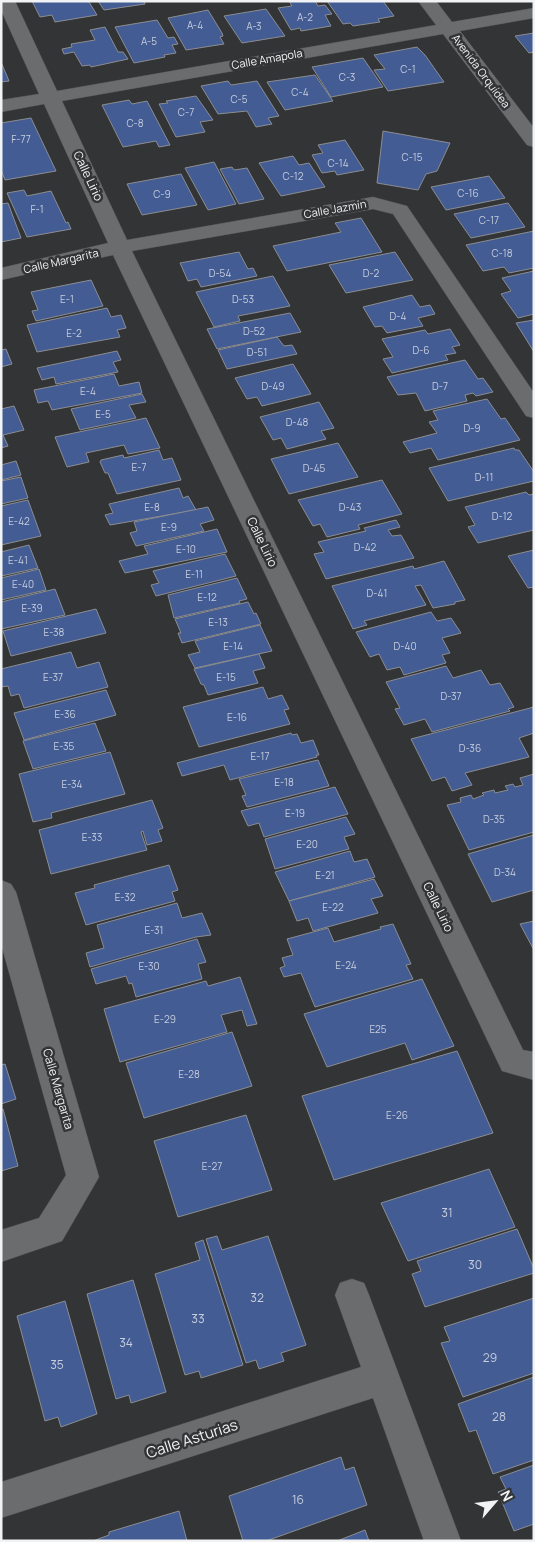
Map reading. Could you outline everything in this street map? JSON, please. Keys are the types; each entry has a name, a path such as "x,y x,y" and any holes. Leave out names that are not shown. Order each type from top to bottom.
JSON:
{"street":[{"name":"Calle Lirio","path":"6,1 120,247 513,1061 534,1066"},
{"name":"Avenida Orquídea","path":"427,1 534,141"},
{"name":"Calle Amapola","path":"1,106 534,13"},
{"name":"Calle Jazmín","path":"120,247 373,203 400,210 534,411"},
{"name":"Calle Margarita","path":"1,274 120,247"},
{"name":"Calle Margarita","path":"1,892 83,1177 50,1230 1,1246"},
{"path":"352,1295 444,1541"},
{"name":"Calle Asturias","path":"1,1500 382,1378"}],"building":[{"path":"32,1 92,1 89,2 97,15 55,22 52,15 40,17"},
{"path":"98,1 144,1 145,4 104,10"},
{"path":"289,1 315,1 318,6 325,5 332,14 325,15 331,26 301,31 300,28 291,30 278,8 292,6"},
{"path":"327,1 383,1 394,16 378,19 380,22 353,26 350,23 343,24"},
{"path":"266,9 285,36 242,43 224,16"},
{"path":"208,10 222,33 223,36 220,37 224,44 186,50 168,18"},
{"path":"157,20 168,38 174,37 178,44 172,45 176,53 134,63 115,27"},
{"path":"105,27 118,52 123,52 128,59 91,67 90,65 82,66 74,52 64,54 62,49 72,47 71,44 95,40 90,30"},
{"path":"534,33 534,52 529,53 515,36"},
{"path":"417,47 444,82 388,91 374,70 385,69 374,55"},
{"path":"363,58 383,87 331,97 312,67"},
{"path":"1,62 9,81 1,82"},
{"path":"315,75 333,101 285,110 267,82"},
{"path":"228,81 231,85 257,81 279,116 268,118 272,124 256,127 247,111 218,114 201,86"},
{"path":"196,96 213,120 200,122 205,132 176,137 159,104"},
{"path":"129,100 132,104 147,101 170,145 159,147 156,141 123,147 102,105"},
{"path":"31,118 56,171 5,180 1,170 1,123"},
{"path":"383,131 450,143 437,171 426,174 418,190 377,183"},
{"path":"345,140 364,170 337,175 335,171 322,173 312,155 323,153 318,145"},
{"path":"293,156 299,165 309,163 325,187 281,196 259,163"},
{"path":"214,162 236,204 208,210 185,168"},
{"path":"232,167 234,170 247,168 264,199 239,204 220,169"},
{"path":"181,174 197,205 142,215 127,184"},
{"path":"489,176 505,198 446,210 431,187"},
{"path":"24,190 27,196 51,191 66,223 68,222 71,229 27,237 7,193"},
{"path":"8,203 21,238 1,242 1,204"},
{"path":"508,203 525,227 471,238 454,214"},
{"path":"361,218 382,252 287,271 273,246 341,232 335,223"},
{"path":"534,231 534,268 509,273 504,267 483,271 466,245"},
{"path":"239,252 248,269 253,268 257,276 201,287 197,279 188,281 180,263"},
{"path":"395,252 413,280 346,293 329,265"},
{"path":"534,271 534,314 518,318 501,294 511,291 502,278"},
{"path":"273,276 290,306 238,316 240,321 214,327 196,292"},
{"path":"91,280 103,306 36,321 32,311 38,310 31,292"},
{"path":"412,295 420,307 430,305 435,314 418,318 423,326 387,333 382,326 375,327 363,307"},
{"path":"107,308 111,317 121,315 126,328 117,330 120,337 37,352 27,325"},
{"path":"290,313 301,332 217,349 207,329"},
{"path":"534,320 534,352 516,323"},
{"path":"450,329 460,345 452,347 456,353 445,355 448,360 392,373 383,359 393,357 382,339 425,330 428,334"},
{"path":"277,337 284,346 292,345 297,354 227,369 218,350"},
{"path":"6,349 12,364 1,367 1,350"},
{"path":"117,351 121,360 113,362 118,372 56,384 54,377 42,380 37,368"},
{"path":"465,360 478,379 483,378 493,392 476,396 473,393 465,395 467,401 425,411 416,393 398,395 387,377"},
{"path":"293,364 311,394 262,406 257,397 247,399 235,378"},
{"path":"114,374 119,386 139,382 142,393 52,410 48,401 38,403 34,390"},
{"path":"142,394 146,402 129,405 136,418 80,430 71,409"},
{"path":"487,399 501,419 505,418 520,440 438,460 431,448 410,453 403,442 437,433 429,422 438,420 433,411"},
{"path":"319,402 334,428 321,431 326,439 287,449 281,438 273,440 260,417"},
{"path":"14,406 24,430 3,435 8,446 1,448 1,409"},
{"path":"146,418 160,448 128,454 124,445 86,453 89,462 67,467 55,437"},
{"path":"338,443 358,477 289,494 271,459"},
{"path":"514,448 519,450 534,472 534,481 448,501 429,468"},
{"path":"159,450 163,460 172,458 181,480 117,494 108,473 105,473 100,462 101,460 123,455 124,458"},
{"path":"16,461 21,475 1,480 1,465"},
{"path":"21,477 28,498 1,504 1,481"},
{"path":"382,480 402,514 358,525 360,529 327,537 320,524 313,526 298,500"},
{"path":"179,488 183,498 188,496 196,510 110,525 105,515 113,513 109,504"},
{"path":"526,492 529,495 534,494 534,530 478,543 468,527 475,525 465,507"},
{"path":"28,500 41,536 1,545 1,506"},
{"path":"208,507 214,520 200,524 204,531 136,546 130,533 137,531 134,522"},
{"path":"396,520 400,527 388,530 392,536 401,535 414,558 326,579 314,554 324,552 318,542 366,531 364,528"},
{"path":"217,529 227,552 125,573 119,561 148,554 144,546"},
{"path":"29,545 38,568 1,576 1,552"},
{"path":"534,550 534,587 528,588 508,556"},
{"path":"225,554 236,576 156,596 151,585 159,583 153,571"},
{"path":"444,561 465,600 433,608 421,585 415,586 426,605 364,621 367,625 353,629 332,586 413,566 414,569"},
{"path":"39,569 46,590 1,600 1,578"},
{"path":"237,578 247,599 239,601 240,603 174,618 168,595"},
{"path":"55,589 65,615 1,629 1,602"},
{"path":"248,602 261,624 182,643 178,633 181,633 175,619"},
{"path":"96,609 106,633 11,656 3,631"},
{"path":"431,612 437,621 451,618 461,633 442,638 450,653 442,655 446,663 404,675 400,667 387,670 379,654 370,657 356,632"},
{"path":"260,625 272,651 195,668 188,655 200,652 195,641"},
{"path":"71,652 77,668 99,662 108,687 24,708 19,694 11,696 8,686 1,687 1,669"},
{"path":"259,654 265,668 253,671 258,683 208,695 194,669"},
{"path":"446,666 453,678 481,670 490,685 500,683 514,707 508,709 510,711 432,732 425,719 404,725 395,709 400,708 386,682"},
{"path":"263,687 268,699 282,695 289,709 284,710 290,724 199,747 183,707"},
{"path":"106,690 116,715 24,740 14,713"},
{"path":"534,707 534,733 519,738 529,757 465,773 472,785 452,791 445,777 432,781 411,739"},
{"path":"95,723 106,751 33,769 23,741"},
{"path":"291,733 292,735 297,734 301,743 313,740 319,755 230,780 224,765 182,776 177,763"},
{"path":"110,752 125,794 51,813 52,818 33,822 19,774"},
{"path":"318,760 329,786 247,807 242,796 246,795 239,779"},
{"path":"534,774 534,832 469,850 447,805 461,802 460,798 471,795 473,799 484,795 482,793 494,790 495,793 508,790 505,786 513,784 515,787 523,785 520,778"},
{"path":"335,787 348,814 264,837 259,823 248,826 241,811"},
{"path":"152,800 163,828 158,830 162,841 147,845 143,831 141,832 147,850 51,874 39,830"},
{"path":"346,817 355,834 344,837 349,849 275,869 265,839"},
{"path":"534,835 534,890 492,902 468,854"},
{"path":"350,851 354,862 367,859 375,877 289,901 275,872"},
{"path":"169,865 178,890 172,892 175,901 86,925 75,893 95,888 94,885"},
{"path":"374,879 383,896 371,899 378,913 313,931 308,918 297,921 289,901"},
{"path":"177,903 182,918 202,913 211,935 196,937 90,967 86,953 104,948 97,925"},
{"path":"534,921 534,950 520,924"},
{"path":"393,924 411,964 406,965 413,979 315,1007 301,973 284,977 280,968 285,966 282,958 293,955 287,939 328,928 334,942"},
{"path":"197,939 206,962 198,964 202,979 136,997 132,983 129,984 126,976 96,984 91,969"},
{"path":"240,977 257,1024 247,1026 242,1010 221,1015 227,1032 120,1062 104,1009 206,981 208,986"},
{"path":"422,979 454,1046 412,1060 405,1043 327,1067 304,1014"},
{"path":"232,1032 252,1086 144,1118 126,1063"},
{"path":"457,1051 493,1133 334,1180 302,1096"},
{"path":"5,1064 16,1099 1,1104 1,1065"},
{"path":"3,1109 18,1166 1,1171 1,1110"},
{"path":"246,1115 272,1190 178,1217 154,1141"},
{"path":"489,1169 515,1227 408,1261 381,1203"},
{"path":"517,1229 534,1273 425,1307 412,1274 421,1271 417,1261"},
{"path":"217,1236 222,1250 268,1236 306,1345 281,1353 284,1361 259,1369 256,1360 246,1363 206,1239"},
{"path":"203,1240 243,1365 201,1378 199,1371 185,1375 155,1274 200,1260 195,1243"},
{"path":"133,1280 166,1392 131,1403 129,1395 116,1399 87,1294"},
{"path":"534,1298 534,1373 463,1397 441,1343 450,1341 444,1327"},
{"path":"65,1301 97,1414 61,1427 58,1417 45,1421 17,1316"},
{"path":"534,1377 534,1460 493,1474 476,1430 469,1432 458,1404"},
{"path":"341,1457 345,1470 354,1467 367,1505 266,1541 243,1541 229,1496"},
{"path":"534,1465 534,1524 514,1531 498,1492 506,1489 500,1477"},
{"path":"179,1511 187,1541 93,1541 109,1535 109,1532"},
{"path":"365,1530 369,1541 337,1541"}]}
